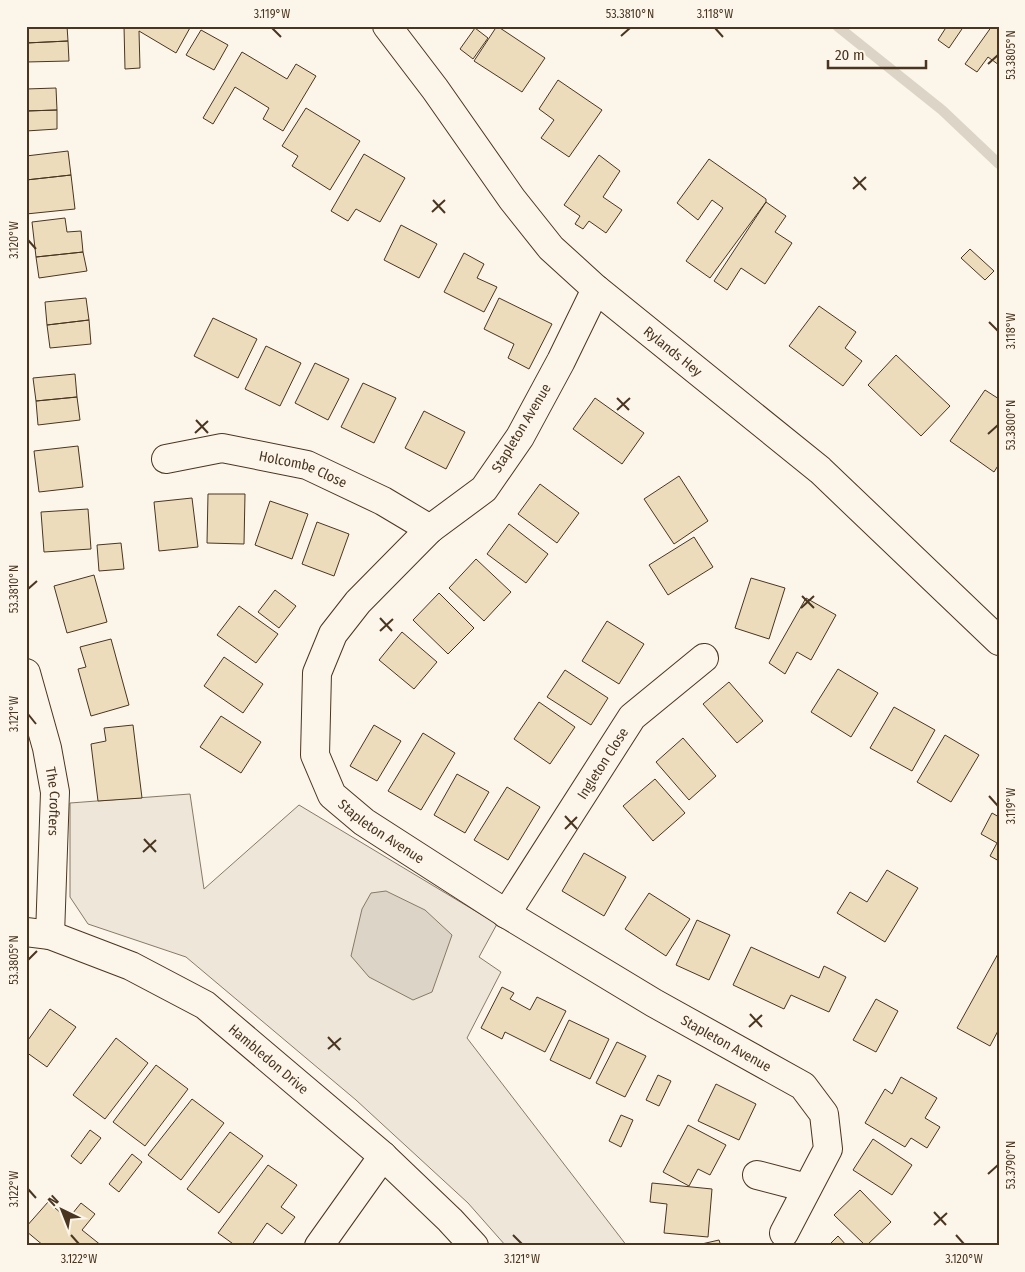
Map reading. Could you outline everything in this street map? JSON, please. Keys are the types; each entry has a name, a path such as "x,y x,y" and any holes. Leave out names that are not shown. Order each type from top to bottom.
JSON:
{"street":[{"name":"Rylands Hey","path":"387,26 435,89 512,199 551,248 596,289 820,470 999,641"},
{"name":"Stapleton Avenue","path":"596,289 561,361 520,437 484,489 430,529 358,602 334,634 318,673 315,755 332,794 364,822 506,914 654,1002 803,1086 824,1114 828,1149 784,1233"},
{"name":"Holcombe Close","path":"166,458 222,448 307,465 383,501 430,529"},
{"name":"Ingleton Close","path":"506,914 632,717 704,658"},
{"name":"The Crofters","path":"26,673 48,748 55,792 38,934"},
{"name":"Hambledon Drive","path":"38,934 131,966 205,1005 383,1156 450,1220 474,1246"},
{"path":"319,1246 383,1156"},
{"path":"757,1175 807,1188"}],"shaded area":[{"path":"190,794 204,889 299,805 497,924 479,957 501,972 467,1038 627,1246 506,1246 468,1203 356,1100 186,957 88,924 70,897 70,803"},
{"path":"386,891 425,910 452,935 432,992 413,1000 369,977 351,956 362,909 371,893"}],"building":[{"path":"26,26 67,26 68,41 26,43"},
{"path":"124,26 191,26 176,53 139,31 140,68 125,69"},
{"path":"497,26 545,58 522,92 474,61"},
{"path":"947,26 964,26 949,48 938,40"},
{"path":"992,26 999,26 999,65 988,57 977,72 965,64"},
{"path":"475,28 488,38 473,59 460,49"},
{"path":"201,30 228,45 214,70 186,55"},
{"path":"68,41 69,61 26,62 26,43"},
{"path":"242,52 287,79 296,64 316,76 283,131 263,119 269,108 235,87 213,124 203,118"},
{"path":"558,80 602,110 569,157 541,138 554,120 539,109"},
{"path":"56,88 57,110 26,111 26,89"},
{"path":"306,108 360,141 330,190 292,166 298,156 282,146"},
{"path":"57,110 57,129 26,131 26,111"},
{"path":"68,151 71,175 26,180 26,156"},
{"path":"364,154 405,178 380,222 356,209 348,221 331,211"},
{"path":"599,155 620,171 603,197 622,210 606,233 589,221 583,229 575,224 580,216 564,205"},
{"path":"709,159 766,199 766,202 710,278 686,261 723,208 712,200 698,220 677,203"},
{"path":"71,175 75,209 26,214 26,180"},
{"path":"766,202 786,216 775,232 792,243 765,284 741,268 727,290 714,281"},
{"path":"65,218 67,232 81,231 83,252 36,257 32,222"},
{"path":"401,225 437,244 419,278 384,260"},
{"path":"970,249 994,271 985,280 961,258"},
{"path":"83,252 87,271 39,278 36,257"},
{"path":"464,253 484,264 477,278 497,287 484,312 444,292"},
{"path":"86,298 89,320 47,325 45,302"},
{"path":"499,298 552,324 529,369 508,358 514,344 484,329"},
{"path":"819,306 856,332 845,348 862,361 843,386 789,346"},
{"path":"213,318 257,339 238,378 194,356"},
{"path":"89,320 91,344 50,348 47,325"},
{"path":"266,346 301,363 280,406 245,389"},
{"path":"896,355 950,406 921,436 868,385"},
{"path":"315,363 349,379 328,420 295,403"},
{"path":"75,374 77,397 36,401 33,378"},
{"path":"363,383 396,398 374,443 341,427"},
{"path":"985,390 999,399 999,464 994,472 950,441"},
{"path":"77,397 80,420 38,425 36,401"},
{"path":"595,398 644,433 622,464 573,429"},
{"path":"424,411 465,432 446,469 405,448"},
{"path":"78,446 83,487 39,492 34,451"},
{"path":"679,476 708,521 674,544 644,499"},
{"path":"540,484 579,513 557,543 518,514"},
{"path":"208,494 245,494 244,544 207,543"},
{"path":"192,498 198,547 159,551 154,502"},
{"path":"270,501 308,514 292,559 255,545"},
{"path":"88,509 91,549 44,552 41,512"},
{"path":"317,522 349,534 334,576 302,564"},
{"path":"509,524 548,554 526,583 487,554"},
{"path":"694,537 713,567 668,595 649,565"},
{"path":"121,543 124,569 99,571 97,545"},
{"path":"476,559 511,592 484,621 449,588"},
{"path":"94,575 107,622 67,633 54,586"},
{"path":"751,578 785,588 769,639 735,628"},
{"path":"275,590 296,606 279,628 258,612"},
{"path":"439,593 474,628 448,654 413,620"},
{"path":"806,598 836,615 811,660 797,652 785,674 769,663"},
{"path":"239,606 278,634 256,663 217,635"},
{"path":"607,621 644,644 619,684 582,661"},
{"path":"402,632 437,662 414,689 379,660"},
{"path":"111,639 129,705 91,716 78,669 86,667 80,647"},
{"path":"224,657 263,684 243,713 204,686"},
{"path":"838,669 878,693 851,737 811,712"},
{"path":"565,670 608,698 591,725 547,697"},
{"path":"729,682 763,721 737,743 703,704"},
{"path":"539,702 575,727 550,764 514,739"},
{"path":"894,707 935,730 912,771 870,748"},
{"path":"221,716 261,742 241,773 200,747"},
{"path":"133,725 142,798 98,801 91,744 106,741 104,728"},
{"path":"374,725 401,741 377,781 350,766"},
{"path":"423,733 455,753 421,810 388,791"},
{"path":"945,735 979,755 951,802 917,782"},
{"path":"683,738 716,776 689,800 656,762"},
{"path":"457,774 489,792 465,833 434,815"},
{"path":"655,779 685,813 653,841 623,806"},
{"path":"507,787 540,807 508,860 474,840"},
{"path":"992,813 999,817 999,861 990,856 997,843 981,834"},
{"path":"584,853 626,877 604,916 562,891"},
{"path":"887,870 918,888 885,942 837,913 850,892 867,902"},
{"path":"649,893 690,919 666,956 625,929"},
{"path":"697,920 730,935 709,980 676,965"},
{"path":"751,947 819,978 824,966 846,977 829,1012 791,995 784,1009 733,985"},
{"path":"999,952 999,1029 990,1046 957,1028"},
{"path":"502,987 514,993 510,999 530,1010 537,997 566,1011 545,1052 505,1032 502,1039 481,1028"},
{"path":"876,999 898,1011 876,1052 853,1040"},
{"path":"50,1009 76,1027 47,1067 26,1052 26,1043"},
{"path":"569,1020 609,1039 590,1079 550,1060"},
{"path":"116,1038 148,1063 105,1119 73,1095"},
{"path":"617,1042 646,1056 625,1097 596,1083"},
{"path":"156,1065 188,1089 145,1146 113,1122"},
{"path":"658,1075 671,1081 659,1106 646,1100"},
{"path":"901,1077 937,1098 925,1118 940,1127 927,1148 911,1138 905,1147 865,1123 885,1089 892,1094"},
{"path":"716,1084 756,1104 739,1140 698,1121"},
{"path":"192,1099 224,1123 181,1180 148,1155"},
{"path":"621,1115 633,1120 621,1147 609,1141"},
{"path":"688,1125 726,1145 710,1175 698,1169 689,1186 663,1172"},
{"path":"90,1130 101,1138 81,1164 71,1156"},
{"path":"230,1132 263,1156 219,1213 187,1189"},
{"path":"873,1139 912,1165 892,1195 853,1170"},
{"path":"132,1154 142,1162 119,1192 109,1184"},
{"path":"268,1165 297,1185 281,1207 295,1217 282,1234 267,1223 251,1246 236,1246 218,1233"},
{"path":"652,1183 712,1189 708,1237 664,1233 667,1204 650,1202"},
{"path":"860,1190 891,1222 866,1246 834,1215"},
{"path":"48,1202 68,1219 81,1203 95,1214 82,1230 102,1246 44,1246 26,1231 26,1227"},
{"path":"838,1236 847,1246 828,1246"},
{"path":"719,1240 721,1246 693,1246"}],"waterway":[{"path":"837,26 942,110 999,164"}]}
